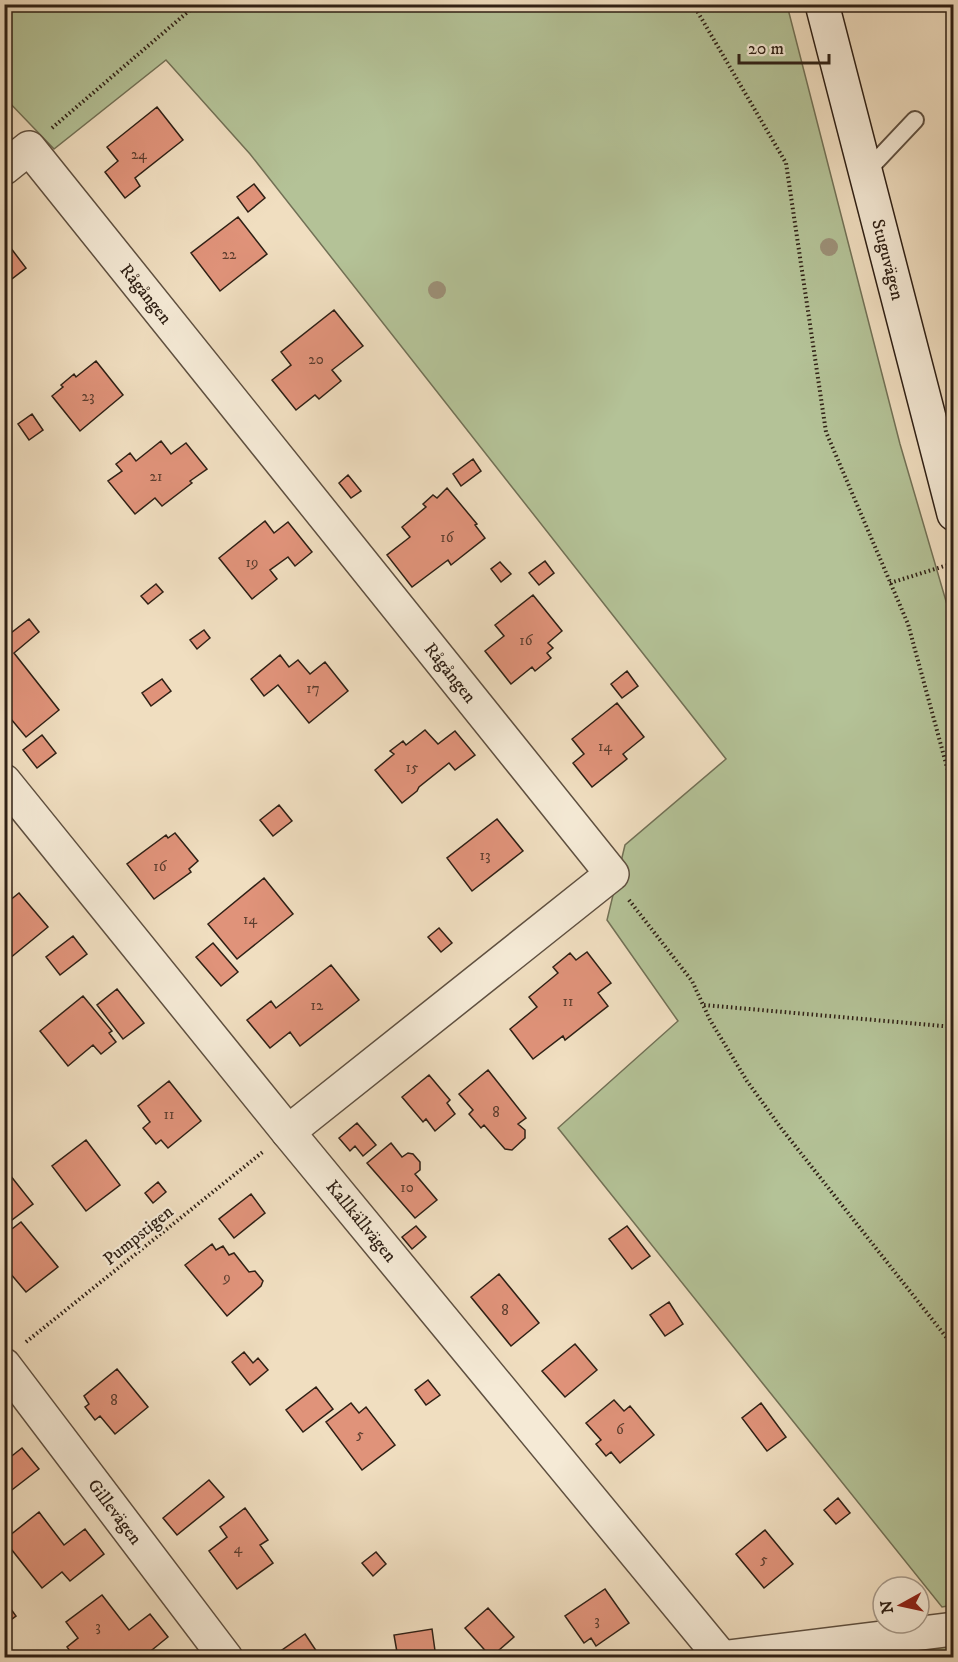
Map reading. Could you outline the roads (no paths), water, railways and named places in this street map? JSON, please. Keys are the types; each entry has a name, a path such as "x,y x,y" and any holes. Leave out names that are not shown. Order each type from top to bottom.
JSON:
{"street":[{"name":"Stuguvägen","path":"822,4 954,514"},
{"name":"Rågången","path":"17,158 612,874 288,1132"},
{"name":"Kallkällvägen","path":"4,781 288,1132 721,1657"},
{"name":"Gillevägen","path":"14,1355 226,1658"},
{"path":"721,1657 954,1629"}],"lane":[{"path":"865,173 915,120"}]}
